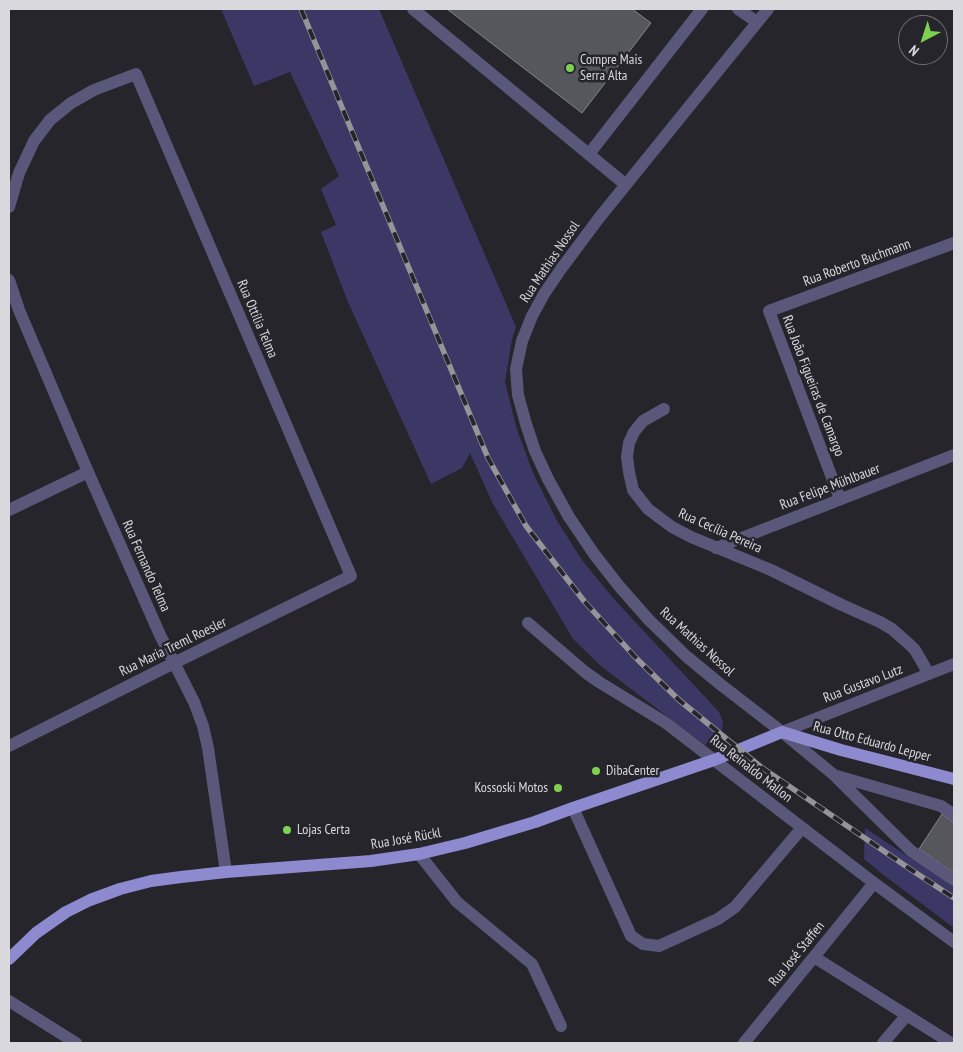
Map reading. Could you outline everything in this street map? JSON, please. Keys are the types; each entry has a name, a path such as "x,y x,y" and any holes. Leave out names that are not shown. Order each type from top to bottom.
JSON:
{"main road":[{"name":"Rua José Rückl","path":"9,959 36,933 66,912 120,888 151,881 226,872 371,861 419,854 502,832 714,760 782,732"},
{"name":"Rua Otto Eduardo Lepper","path":"782,732 841,750 954,779"}],"street":[{"path":"413,9 626,185"},
{"path":"589,154 702,9"},
{"path":"738,9 758,22"},
{"name":"Rua Mathias Nossol","path":"768,9 599,218 544,294 532,316 522,341 516,369 518,395 535,451 569,517 594,554 649,620 686,656 834,775 911,851 954,880"},
{"name":"Rua Ottília Telma","path":"9,207 19,174 34,141 50,120 71,103 94,90 136,74 351,576"},
{"name":"Rua Roberto Buchmann","path":"769,311 954,243"},
{"name":"Rua Fernando Telma","path":"9,280 19,310 88,472 160,635 204,726 226,872"},
{"name":"Rua João Figueiras de Camargo","path":"769,311 840,499"},
{"name":"Rua Cecília Pereira","path":"664,409 643,421 634,432 629,443 627,457 633,490 648,509 672,527 716,548 771,570 892,629 915,650 929,674"},
{"name":"Rua Felipe Mühlbauer","path":"716,548 954,455"},
{"path":"9,510 88,472"},
{"name":"Rua Maria Treml Roesler","path":"9,746 351,576"},
{"name":"Rua Reinaldo Mallon","path":"528,623 585,672 666,723 954,942"},
{"name":"Rua Gustavo Lutz","path":"782,732 954,664"},
{"path":"834,775 941,806 954,815"},
{"path":"572,808 631,936 643,944 659,946 718,919 734,907 802,828"},
{"path":"419,854 457,902 532,964 561,1026"},
{"name":"Rua José Staffen","path":"744,1043 874,883"},
{"path":"814,957 951,1043"},
{"path":"9,1001 76,1043"},
{"path":"883,1043 907,1016"}],"shaded area":[{"path":"221,9 379,9 516,327 512,339 505,382 517,430 534,475 556,519 582,560 613,598 719,712 723,722 722,730 705,745 602,667 573,639 493,504 470,453 462,468 431,484 348,302 321,232 336,225 321,189 339,176 290,72 254,86"},
{"path":"865,828 954,887 954,928 864,859"}],"building":[{"name":"Compre Mais Serra Alta","path":"447,9 632,9 651,23 582,113"},
{"path":"942,814 954,823 954,873 919,849"}],"railway":[{"path":"301,9 488,458 526,526 584,601 637,659 679,700 761,767 954,898"}],"place":[{"name":"Compre Mais Serra Alta","path":"570,68"},
{"name":"DibaCenter","path":"596,771"},
{"name":"Kossoski Motos","path":"558,788"},
{"name":"Lojas Certa","path":"287,830"}]}
